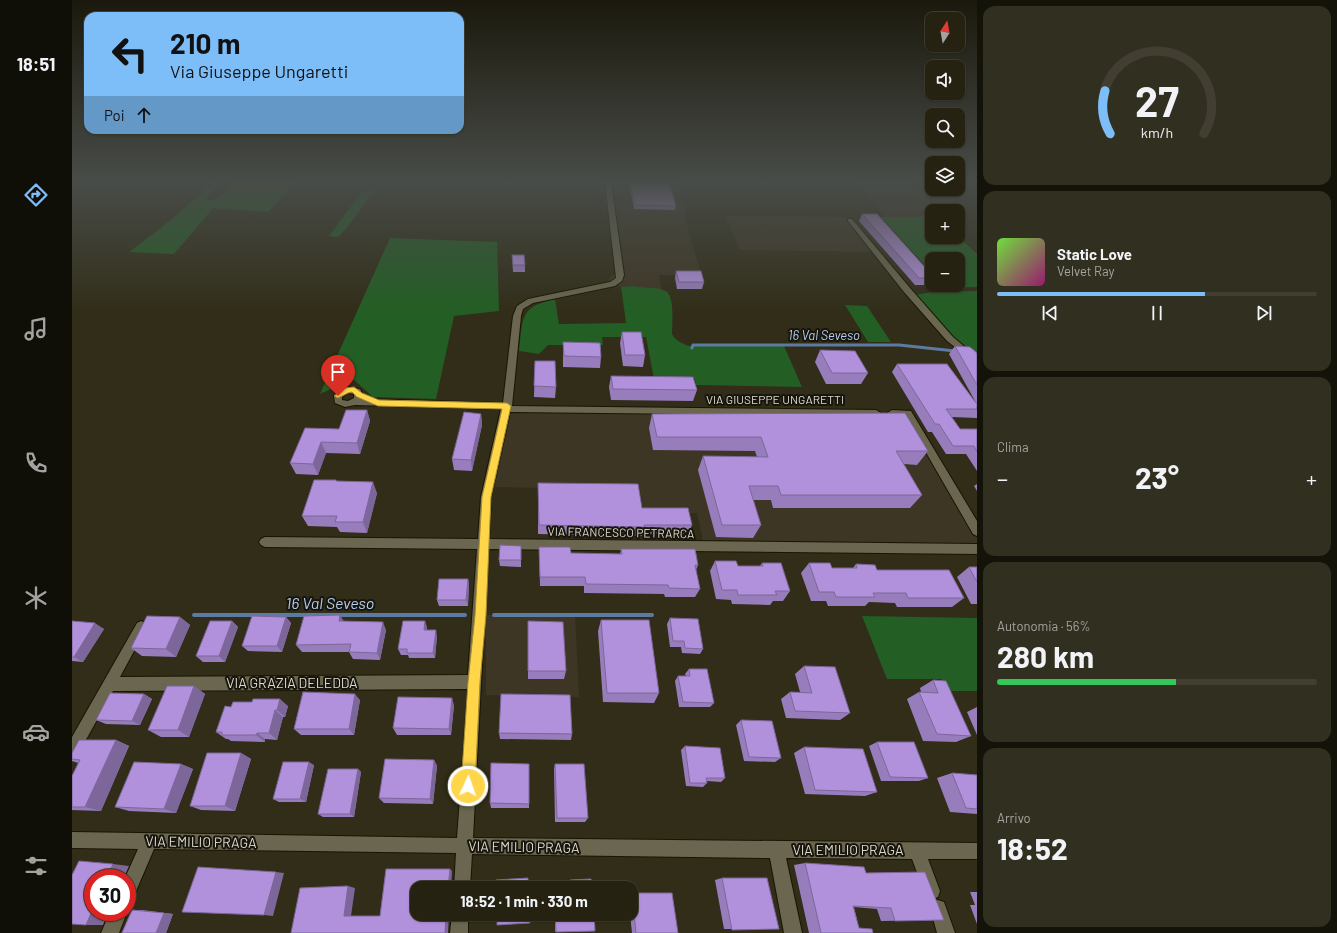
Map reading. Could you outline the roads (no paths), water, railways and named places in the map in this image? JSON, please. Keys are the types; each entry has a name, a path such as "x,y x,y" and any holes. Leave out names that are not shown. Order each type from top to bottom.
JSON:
{"street":[{"path":"462,881 474,682 489,482 507,408 517,316 520,308 526,303 537,299 612,284 619,279 620,275 614,227"},
{"path":"855,227 907,290 950,339 977,361"},
{"name":"VIA GIUSEPPE UNGARETTI","path":"357,399 378,403 507,408 908,413 977,531"},
{"name":"VIA FRANCESCO PETRARCA","path":"265,542 977,549"},
{"path":"72,751 141,627"},
{"name":"VIA GRAZIA DELEDDA","path":"110,684 474,682"},
{"name":"VIA EMILIO PRAGA","path":"72,840 776,850 977,851"},
{"path":"136,871 149,841"},
{"path":"776,850 793,933"},
{"path":"918,850 946,933"},
{"path":"110,933 115,921"},
{"path":"459,933 460,921"}],"waterway":[{"name":"16 Val Seveso","path":"692,348 693,345 899,345 955,351"},
{"name":"16 Val Seveso","path":"194,615 465,615"},
{"name":"16 Val Seveso","path":"494,615 652,615"}]}
